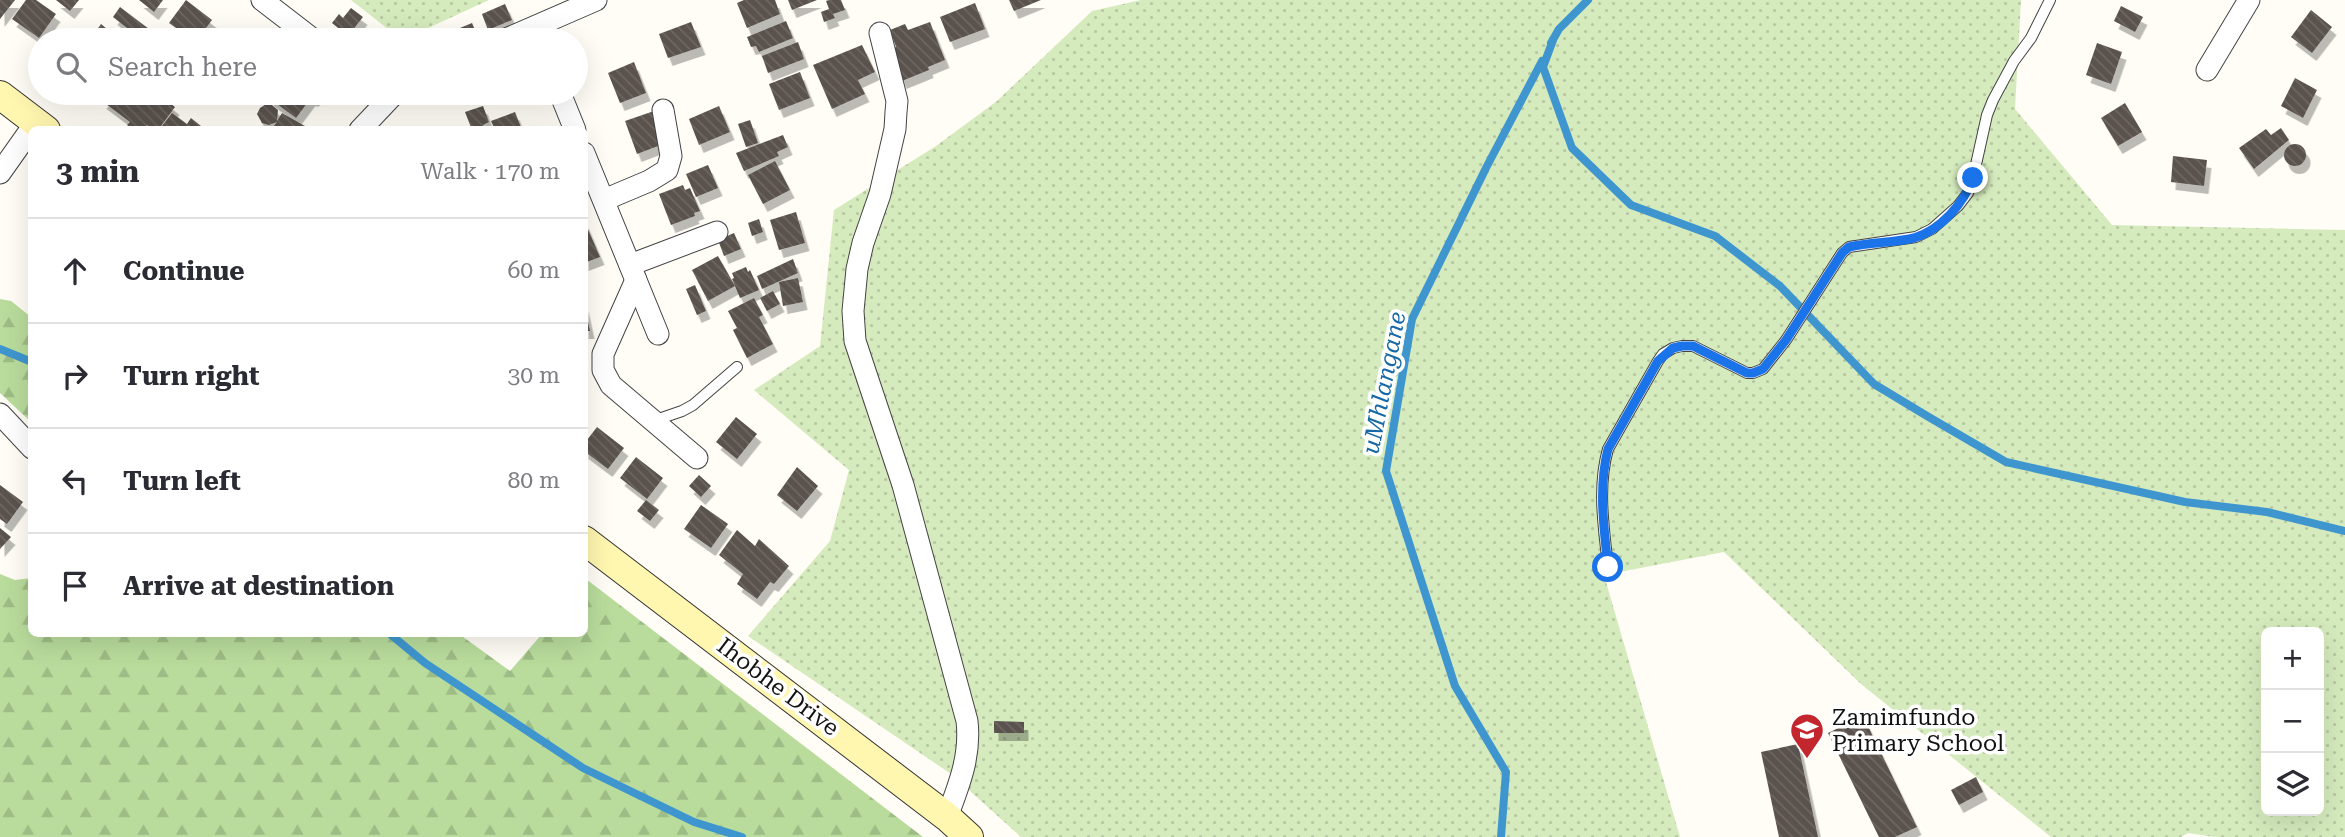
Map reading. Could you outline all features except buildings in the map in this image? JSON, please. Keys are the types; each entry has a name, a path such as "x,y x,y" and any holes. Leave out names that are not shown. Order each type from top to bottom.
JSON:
{"street":[{"path":"547,28 597,0"},
{"path":"2207,70 2249,0"},
{"path":"270,2 300,28"},
{"path":"880,33 897,101 897,112 880,194 857,269 853,326 862,367 903,485 967,721 969,738 965,766 947,817"},
{"path":"0,95 41,126"},
{"path":"363,126 380,105"},
{"path":"565,105 573,126"},
{"path":"604,200 649,181 667,170 670,156 663,110"},
{"path":"0,173 28,141"},
{"path":"588,162 658,334"},
{"path":"697,458 611,385 603,370 602,361 633,272 717,232"},
{"path":"0,414 28,444"},
{"name":"Ihobhe Drive","path":"588,543 947,817 969,837"}],"lane":[{"path":"1608,567 1602,499 1603,466 1608,449 1658,361 1673,348 1693,346 1741,370 1753,373 1763,369 1786,340 1842,253 1849,247 1916,237 1932,229 1958,206 1968,193 1973,178 1993,100 2014,61 2031,38 2050,0"},
{"path":"653,421 693,405 737,367"}],"green space":[{"path":"351,0 489,0 428,28 387,28"},
{"path":"1141,0 2021,0 2015,109 2112,225 2345,230 2345,837 2214,837 2188,833 2181,837 2051,837 1861,684 1724,552 1604,575 1680,837 1021,837 951,774 748,636 830,541 849,470 754,390 820,346 834,210 936,146 997,101 1092,11"},
{"path":"0,299 11,301 28,315 28,419 0,393"},
{"path":"0,574 15,580 28,578 28,637 463,637 510,671 539,637 588,637 588,581 923,837 0,837"}],"waterway":[{"name":"uMhlangane","path":"1551,43 1559,29 1588,0"},
{"path":"1553,40 1543,67 1572,148 1631,205 1715,236 1780,286 1874,384 2006,462 2185,502 2267,512 2345,531"},
{"name":"uMhlangane","path":"1501,837 1506,772 1455,686 1386,471 1412,319 1542,61"},
{"path":"0,349 28,360"},
{"path":"394,637 425,663 583,768 694,822 742,837"}],"place":[{"name":"Zamimfundo Primary School","path":"1807,760"}],"route":[{"path":"1608,567 1602,499 1603,466 1608,449 1664,354 1673,348 1693,346 1747,373 1763,369 1786,340 1842,253 1849,247 1916,237 1932,229 1958,206 1968,193 1973,178"}]}
